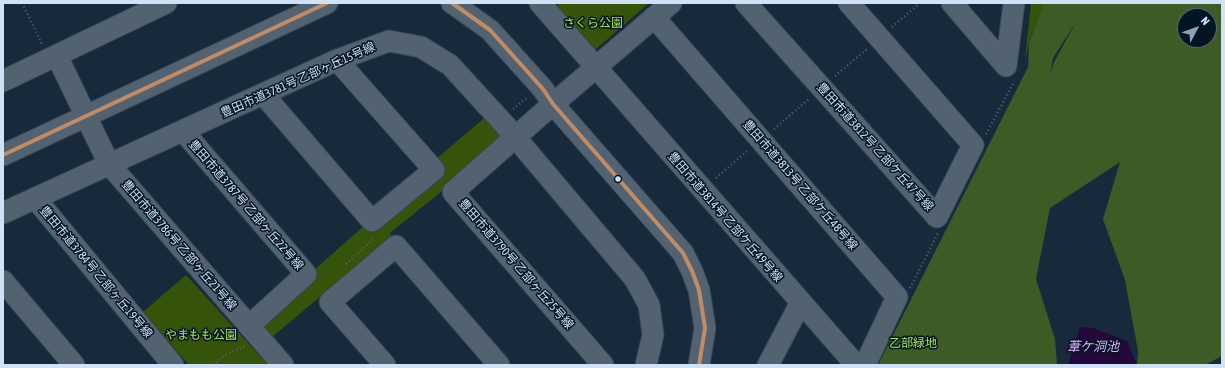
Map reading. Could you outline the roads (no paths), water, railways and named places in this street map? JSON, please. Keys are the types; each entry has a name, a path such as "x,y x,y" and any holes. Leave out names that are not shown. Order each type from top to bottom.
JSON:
{"street":[{"path":"3,82 166,3"},
{"path":"3,156 327,3"},
{"path":"452,3 490,30 543,95 683,253 699,290 705,328 699,365"},
{"name":"豊田市道3814号 乙部ケ丘49号線","path":"540,3 595,68 856,365"},
{"name":"豊田市道3790号 乙部ヶ丘25号線","path":"603,365 453,192 515,138 543,95 595,68 671,3"},
{"name":"豊田市道3812号 乙部ケ丘47号線","path":"746,3 937,217 973,145 849,3"},
{"path":"952,3 1006,66 1014,3"},
{"name":"豊田市道3813号 乙部ケ丘48号線","path":"654,17 897,297 865,365"},
{"name":"豊田市道3781号 乙部ヶ丘15号線","path":"3,213 338,60 389,41 421,47 450,65 500,120 635,279 649,305 653,335 646,365"},
{"name":"豊田市道3786号 乙部ヶ丘21号線","path":"53,57 86,117 109,164 283,365"},
{"path":"263,94 372,221 434,170 338,60"},
{"name":"豊田市道3787号 乙部ヶ丘22号線","path":"183,131 306,274 255,332"},
{"name":"豊田市道3784号 乙部ヶ丘19号線","path":"35,198 173,365"},
{"path":"385,365 330,302 396,246 500,365"},
{"path":"3,282 74,365"},
{"path":"768,365 801,302"}],"water":[{"name":"葦ケ洞池","path":"1080,327 1093,328 1127,341 1137,365 1068,365"}],"park label":[{"name":"さくら公園","path":"593,23"},
{"name":"やまもも公園","path":"201,335"},
{"name":"乙部緑地","path":"913,343"}]}
